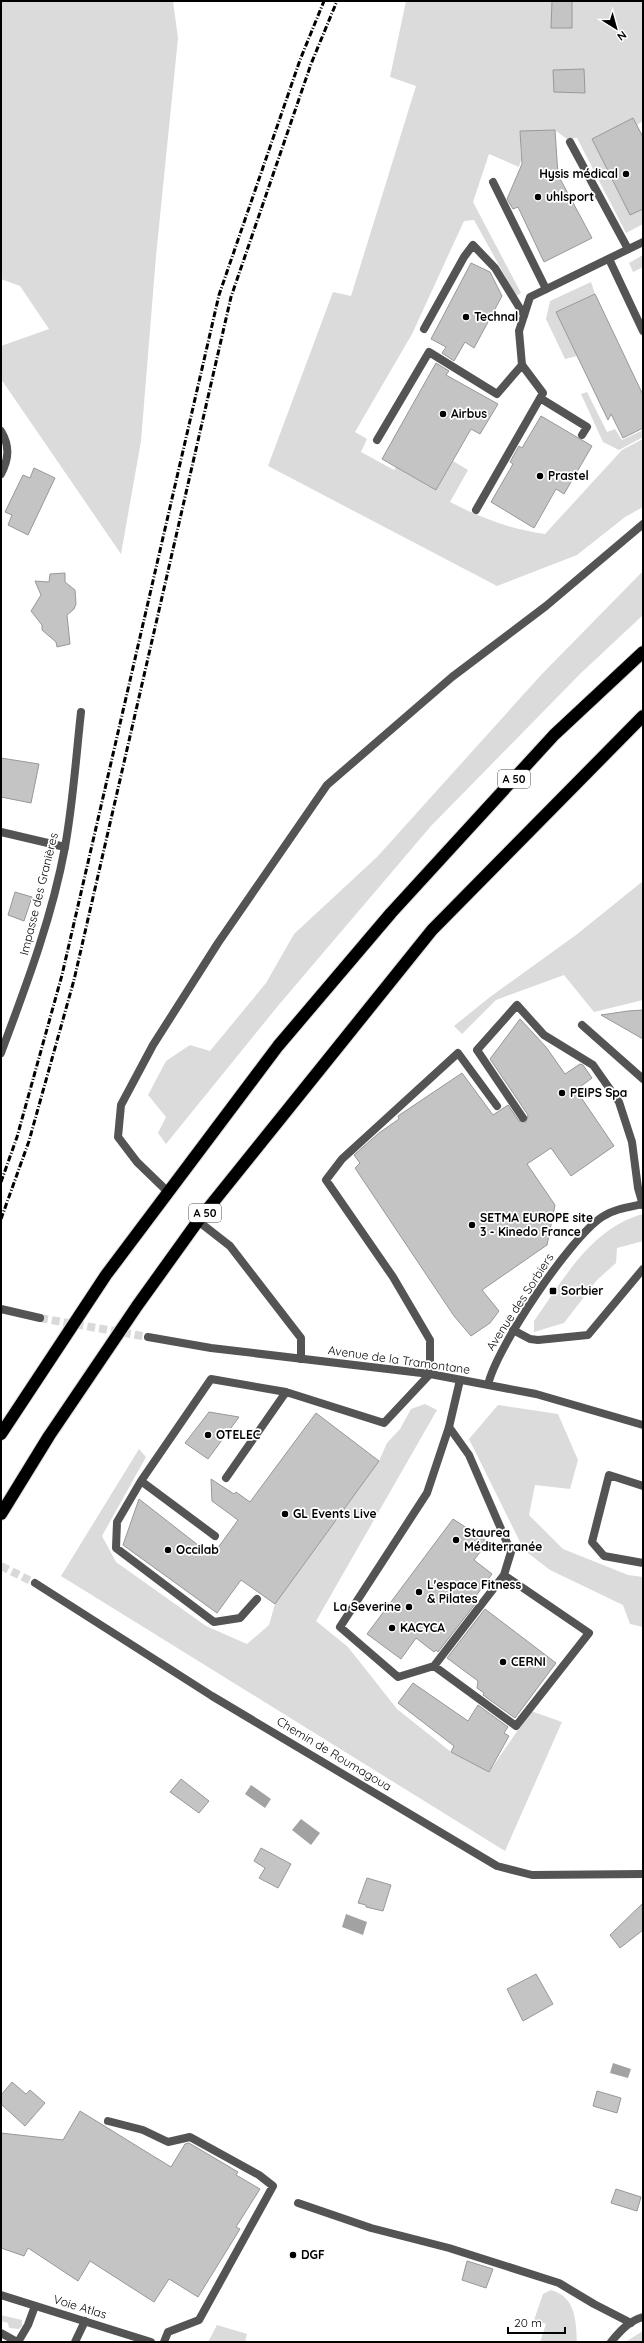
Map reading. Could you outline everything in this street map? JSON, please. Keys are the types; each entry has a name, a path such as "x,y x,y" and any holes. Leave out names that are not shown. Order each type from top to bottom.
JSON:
{"highway":[{"name":"A 50","path":"1,1434 106,1275 167,1191 278,1046 391,913 554,735 643,652"},
{"name":"A 50","path":"1,1514 49,1436 128,1319 198,1221 432,930 643,716"}],"street":[{"path":"570,142 628,249"},
{"path":"493,182 546,289"},
{"path":"476,510 543,393 522,365 519,331 530,297 643,242"},
{"path":"424,329 464,256 474,245 495,268 524,315"},
{"path":"609,259 643,331"},
{"path":"377,440 429,352 497,394 522,365"},
{"path":"540,398 587,427 582,436"},
{"path":"1,431 8,453 7,464 1,474"},
{"path":"167,1191 137,1162 118,1137 121,1105 153,1045 218,943 327,785 452,677 546,606 643,524"},
{"name":"Impasse des Granières","path":"1,1053 35,961 65,847 81,712"},
{"path":"1,832 65,847"},
{"path":"523,1118 476,1050 517,1005 544,1035 593,1065 619,1102 632,1142 638,1188 643,1204"},
{"path":"582,1025 643,1079"},
{"path":"257,1599 240,1618 214,1622 116,1548 117,1522 141,1481 211,1379 286,1392 384,1423 430,1374 430,1340 393,1277 326,1180 342,1159 458,1053 497,1106"},
{"name":"Avenue des Sorbiers","path":"488,1385 491,1371 513,1330 574,1242 587,1228 603,1216 618,1209 643,1204"},
{"path":"198,1221 230,1246 301,1338 302,1359"},
{"path":"513,1330 530,1339 538,1340 588,1335 643,1269"},
{"path":"1,1309 40,1318"},
{"name":"Avenue de la Tramontane","path":"148,1337 302,1359 430,1374 536,1394 643,1425"},
{"path":"448,1427 469,1455 511,1552 504,1575 434,1666 398,1677 340,1627 427,1492 448,1427 460,1380"},
{"path":"226,1478 286,1392"},
{"path":"643,1486 608,1475 592,1542 604,1556 643,1563"},
{"path":"141,1481 215,1536"},
{"path":"434,1666 516,1726 589,1633 504,1575"},
{"name":"Chemin de Roumagoua","path":"35,1583 212,1696 497,1866 532,1875 643,1874"},
{"path":"108,2121 143,2130 168,2142 190,2137 259,2175 273,2186 199,2320 168,2332 164,2342"},
{"path":"298,2203 371,2228 449,2248 559,2283 594,2304 631,2323"},
{"name":"Voie Atlas","path":"1,2296 151,2342"},
{"path":"1,2333 18,2342 28,2325 35,2306"},
{"path":"611,2342 621,2330 643,2317"},
{"path":"75,2342 85,2321"}],"shaded area":[{"path":"1,1 173,1 178,38 156,256 141,441 121,554 1,379 1,346 49,329 20,286 1,279"},
{"path":"406,1 643,1 643,121 637,125 633,118 592,139 630,215 643,209 643,224 626,233 577,138 567,139 555,130 520,131 521,160 519,167 489,154 473,202 521,293 516,296 474,220 464,221 412,334 355,432 367,439 361,452 394,470 396,467 436,490 453,461 468,470 450,502 496,522 545,534 622,450 643,439 643,507 625,517 577,555 497,586 268,466 333,292 351,296 416,86 390,77"},
{"path":"643,255 643,267 633,272 629,263"},
{"path":"591,282 595,294 556,312 577,356 565,359 546,319 550,301"},
{"path":"587,392 607,432 615,429 622,440 643,430 643,437 619,450 603,442 581,394"},
{"path":"643,571 643,615 580,674 431,826 277,1007 166,1144 158,1133 166,1117 148,1095 166,1061 190,1045 210,1051 266,983 294,934 377,857 541,675"},
{"path":"643,881 643,1000 594,1012 564,975 496,1000 462,1034 454,1026 490,997 576,935"},
{"path":"643,1214 643,1241 617,1248 616,1263 597,1280 564,1323 534,1332 534,1321 580,1257 593,1243 608,1231 625,1221"},
{"path":"425,1404 437,1410 316,1621 348,1647 397,1709 451,1752 489,1772 531,1711 562,1722 505,1851 61,1576 139,1449 146,1457 102,1536 116,1562 206,1626 247,1644 269,1625 275,1604 379,1461 387,1443 400,1429 411,1409"},
{"path":"498,1405 558,1414 578,1460 570,1489 535,1485 529,1515 563,1549 628,1575 643,1577 643,1627 630,1624 623,1605 550,1570 524,1550 469,1439"},
{"path":"251,1785 271,1799 265,1808 245,1794"},
{"path":"301,1819 320,1833 311,1845 292,1830"},
{"path":"346,1914 367,1922 363,1935 342,1927"},
{"path":"613,2063 631,2069 628,2078 610,2073"},
{"path":"551,2290 559,2293 570,2304 575,2318 577,2342 540,2342 546,2324 534,2320 543,2294"},
{"path":"1,2315 22,2320 22,2326 19,2329 9,2328 8,2323 1,2321"},
{"path":"217,2325 247,2334 245,2342 208,2342"},
{"path":"643,2331 643,2342 625,2342"}],"building":[{"path":"552,1 572,1 572,28 551,28"},
{"path":"584,69 585,93 554,92 553,70"},
{"name":"Hysis médical","path":"633,118 643,137 643,209 630,215 592,139"},
{"name":"uhlsport","path":"555,130 558,175 592,238 544,262 518,207 513,209 507,199 522,164 520,131"},
{"name":"Technal","path":"471,263 490,272 502,296 474,348 465,342 454,361 442,353 446,347 431,339"},
{"path":"595,294 643,395 643,428 623,438 611,414 608,420 556,312"},
{"name":"Airbus","path":"436,363 449,371 446,375 498,404 480,434 471,429 436,490 382,459"},
{"name":"Prastel","path":"541,416 592,446 564,494 556,489 534,528 491,502 513,464 510,462 519,446 522,448"},
{"path":"34,468 55,478 28,535 8,525 12,515 5,512 23,475 30,478"},
{"path":"65,573 65,582 75,590 76,604 74,609 67,615 70,644 57,647 56,642 42,630 42,625 31,611 41,595 35,581 49,582 50,574"},
{"path":"1,758 39,764 31,803 1,797"},
{"path":"15,892 32,897 24,921 8,915"},
{"path":"643,1010 643,1039 601,1015 628,1011"},
{"name":"SETMA EUROPE site 3 - Kinedo France","path":"520,1019 546,1047 565,1074 580,1064 583,1065 592,1078 576,1090 614,1146 571,1176 551,1148 527,1164 555,1205 547,1245 482,1290 499,1311 490,1323 471,1336 454,1316 355,1168 360,1163 354,1155 379,1133 399,1119 398,1116 462,1073 493,1115 508,1105 519,1121 526,1122 528,1115 490,1059"},
{"name":"OTELEC","path":"209,1412 239,1417 208,1459 185,1443"},
{"name":"GL Events Live","path":"316,1413 379,1461 275,1604 241,1580 217,1613 123,1545 139,1499 212,1556 238,1520 212,1501 211,1479 234,1494 236,1492 250,1502"},
{"path":"453,1519 488,1542 474,1560 492,1574 473,1600 476,1603 438,1652 436,1650 434,1652 416,1638 401,1659 367,1634"},
{"name":"CERNI","path":"485,1609 556,1663 515,1718 483,1695 484,1693 477,1688 478,1681 447,1658"},
{"path":"413,1683 468,1721 478,1705 508,1727 504,1733 509,1736 489,1772 451,1752 454,1746 398,1703"},
{"path":"181,1779 209,1801 199,1813 170,1792"},
{"path":"261,1848 291,1864 278,1888 259,1878 265,1868 254,1861"},
{"path":"367,1878 391,1885 383,1911 366,1907 366,1905 358,1903"},
{"path":"643,1903 643,1930 620,1948 610,1935"},
{"path":"536,1974 553,2004 523,2021 507,1989"},
{"path":"12,2082 26,2094 30,2090 45,2103 25,2126 1,2104 1,2095"},
{"path":"597,2091 621,2098 617,2113 593,2106"},
{"path":"80,2111 171,2167 185,2144 189,2143 238,2172 236,2175 260,2189 236,2227 240,2229 198,2297 169,2279 154,2302 90,2261 78,2281 28,2248 24,2256 1,2248 1,2133 63,2140"},
{"path":"616,2189 641,2197 637,2211 611,2203"},
{"path":"467,2261 493,2269 486,2288 462,2280"}],"tunnel":[{"path":"40,1318 148,1337"},
{"path":"1,1566 35,1583"}],"railway":[{"path":"1,1182 17,1137 62,975 219,295 300,60 324,1"},
{"path":"1,1219 29,1141 74,980 231,297 311,64 337,1"}],"place":[{"name":"Hysis médical","path":"626,174"},
{"name":"uhlsport","path":"538,197"},
{"name":"Technal","path":"466,317"},
{"name":"Airbus","path":"443,414"},
{"name":"Prastel","path":"540,476"},
{"name":"PEIPS Spa","path":"562,1093"},
{"name":"SETMA EUROPE site 3 - Kinedo France","path":"472,1225"},
{"name":"Sorbier","path":"553,1291"},
{"name":"OTELEC","path":"208,1435"},
{"name":"GL Events Live","path":"285,1514"},
{"name":"Staurea Méditerranée","path":"456,1540"},
{"name":"Occilab","path":"168,1550"},
{"name":"L'espace Fitness & Pilates","path":"419,1592"},
{"name":"La Severine","path":"409,1607"},
{"name":"KACYCA","path":"392,1628"},
{"name":"CERNI","path":"503,1662"},
{"name":"DGF","path":"293,2255"}]}
